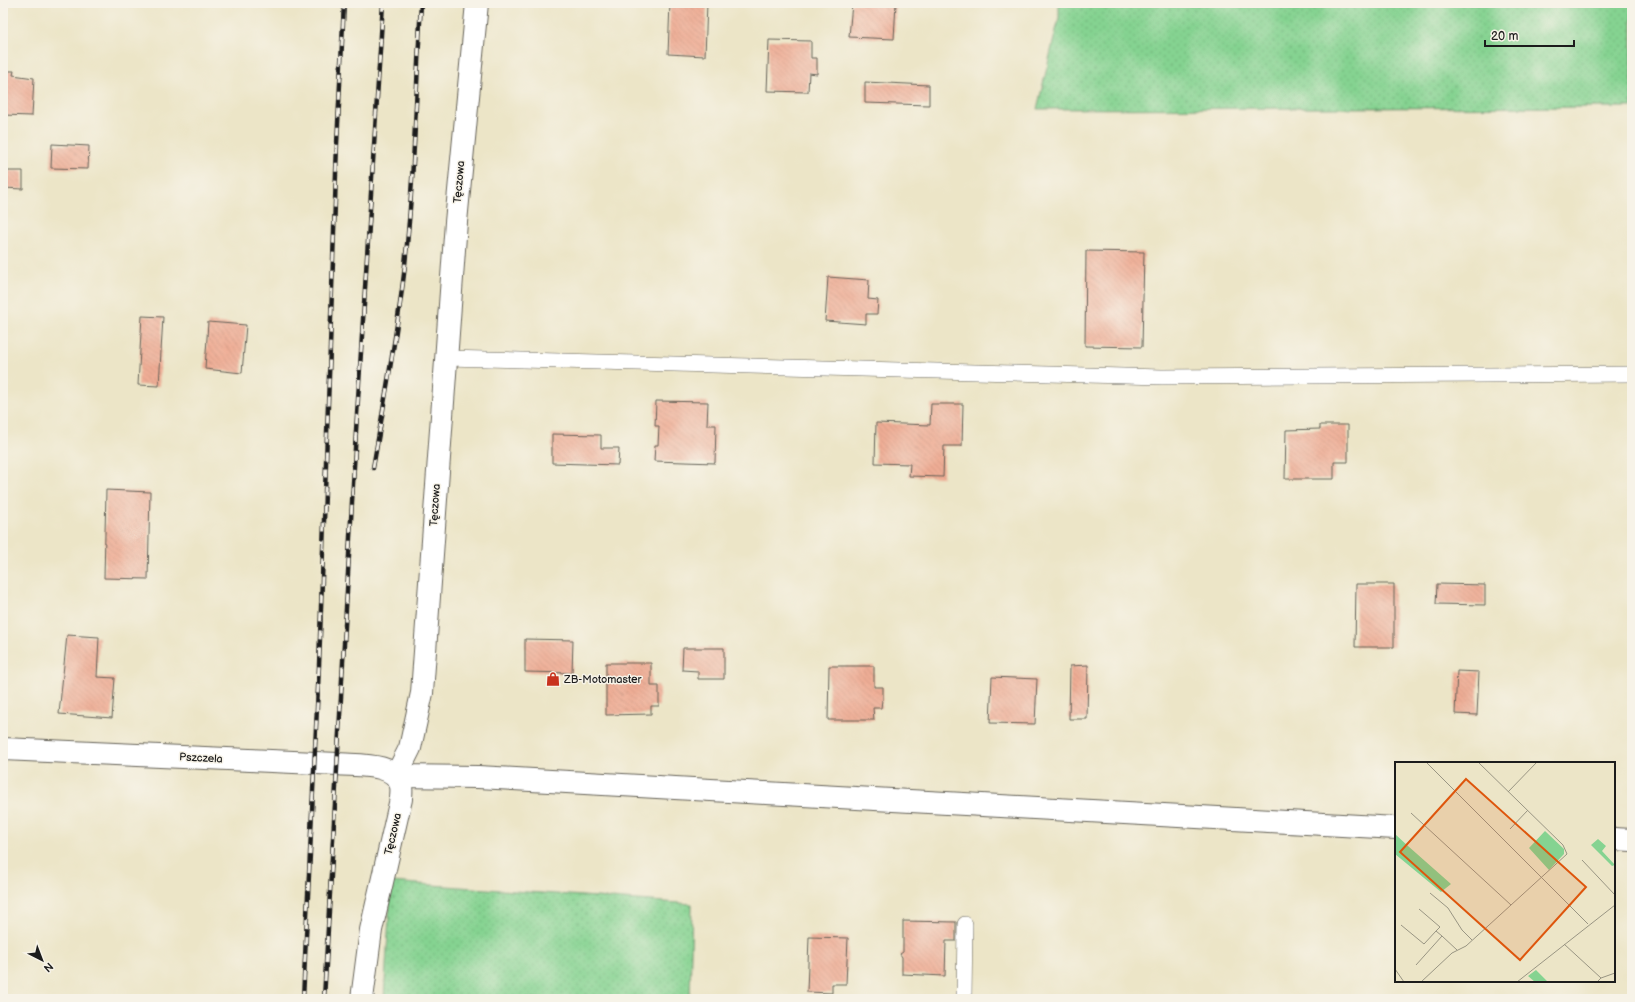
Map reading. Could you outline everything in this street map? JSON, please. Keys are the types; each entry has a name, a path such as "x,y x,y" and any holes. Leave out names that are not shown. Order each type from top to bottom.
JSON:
{"street":[{"name":"Tęczowa","path":"362,999 371,930 401,799 401,786 396,776 410,748 422,693 456,222 477,3"},
{"name":"Pszczela","path":"3,750 376,767 386,769 396,776"},
{"path":"396,776 478,777 1395,828"},
{"path":"1615,839 1632,840"}],"lane":[{"path":"446,358 1162,377 1632,374"},
{"path":"964,999 965,924"}],"green space":[{"path":"1059,3 1632,3 1632,107 1037,109 1059,18"},
{"path":"391,882 692,904 690,999 384,999"}],"building":[{"path":"3,3 7,3 5,36 3,36"},
{"path":"670,3 707,3 705,56 668,54"},
{"path":"852,3 896,3 894,39 849,37"},
{"path":"769,40 811,41 811,58 817,58 817,74 809,73 808,92 767,91"},
{"path":"3,71 14,71 13,75 34,78 32,116 3,115"},
{"path":"865,82 929,85 929,105 865,103"},
{"path":"52,144 89,146 88,169 51,168"},
{"path":"3,171 23,171 23,189 3,188"},
{"path":"1086,251 1144,252 1142,347 1085,346"},
{"path":"828,277 869,280 868,299 878,300 877,314 866,314 866,324 825,321"},
{"path":"142,316 163,317 159,386 138,385"},
{"path":"208,322 246,325 242,373 205,369"},
{"path":"656,401 708,402 707,425 716,425 715,463 654,461 655,445 658,445 659,426 655,426"},
{"path":"931,404 963,404 962,446 944,446 943,477 909,476 910,464 875,463 876,423 930,425"},
{"path":"1320,425 1348,425 1348,462 1334,462 1334,479 1285,479 1286,430 1320,429"},
{"path":"552,434 601,435 601,448 619,448 618,465 552,463"},
{"path":"106,490 150,492 148,579 104,578"},
{"path":"1356,584 1394,584 1394,647 1355,647"},
{"path":"1437,584 1485,585 1485,605 1436,604"},
{"path":"67,635 99,637 97,677 115,678 112,718 59,714"},
{"path":"525,639 573,640 572,673 525,672"},
{"path":"683,648 724,648 724,679 698,679 698,671 682,670"},
{"path":"606,663 651,663 651,686 659,686 659,706 651,706 651,714 606,715"},
{"path":"1088,665 1087,719 1069,719 1070,666"},
{"path":"829,666 874,666 874,687 883,687 883,700 881,708 873,708 874,720 828,720"},
{"path":"1457,671 1479,672 1477,715 1455,714"},
{"path":"992,677 1037,679 1035,724 990,723"},
{"path":"903,921 956,922 956,941 946,941 945,976 902,974 902,957 900,954 903,952"},
{"path":"809,937 848,938 846,984 832,984 832,993 807,992"}],"railway":[{"path":"303,999 319,666 337,144 344,3"},
{"path":"324,999 356,431 383,3"},
{"path":"373,468 394,347 404,274 412,172 421,3"}],"place":[{"name":"ZB-Motomaster","path":"553,679"}]}
